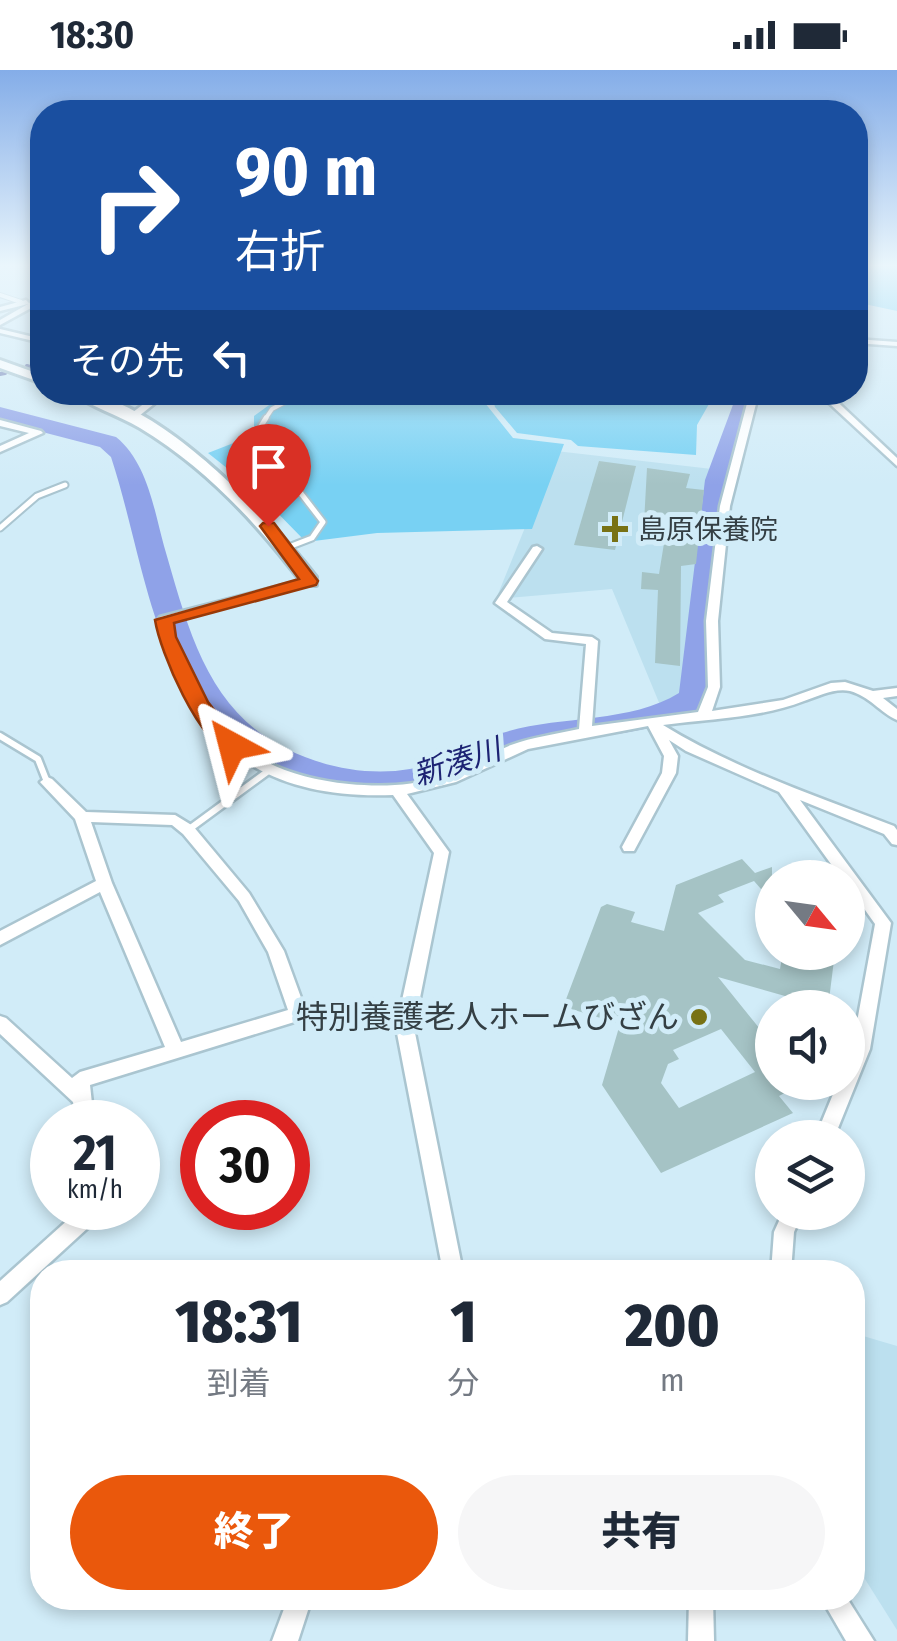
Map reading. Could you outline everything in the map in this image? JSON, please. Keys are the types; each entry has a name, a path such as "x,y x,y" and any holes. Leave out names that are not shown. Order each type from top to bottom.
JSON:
{"street":[{"path":"868,342 897,344"},
{"path":"0,364 30,375"},
{"path":"104,405 180,448 224,482 286,548 310,581 170,619 167,637 214,729 241,753 271,769 336,786 397,790 443,782 516,748 584,727 653,724 770,708 828,686 874,695 897,692"},
{"path":"131,418 148,405"},
{"path":"704,714 714,686 712,621 724,506 751,405"},
{"path":"836,405 897,463"},
{"path":"0,423 38,433 0,449"},
{"path":"538,550 501,603 550,636 592,641 584,727"},
{"path":"874,695 897,716"},
{"path":"653,724 691,748 888,830 897,840"},
{"path":"628,846 669,772 671,756 653,724"},
{"path":"47,782 82,817 104,883 176,1051"},
{"path":"784,789 883,923 865,1026"},
{"path":"397,790 442,852 405,1028 450,1260"},
{"path":"82,817 176,820 188,830 244,897 276,952 298,1014 80,1080 82,1099"},
{"path":"0,939 104,883"},
{"path":"0,1023 82,1099"},
{"path":"38,1260 71,1230"},
{"path":"782,1260 785,1230"},
{"path":"0,1295 30,1268"},
{"path":"285,1641 296,1610"},
{"path":"700,1610 701,1641"},
{"path":"841,1610 861,1641"}],"lane":[{"path":"280,405 272,409 262,426 266,448 322,522 312,538 286,548"},
{"path":"0,528 22,504 50,488 65,485"},
{"path":"0,736 38,759 47,782"},
{"path":"188,830 271,769"}],"shaded area":[{"path":"269,405 487,405 513,438 564,444 532,529 377,533 306,542 257,492 208,453 254,435 254,416"},
{"path":"708,405 697,425 696,455 578,446 571,440 517,433 495,407"},
{"name":"島原保養院","path":"556,451 712,469 693,682 675,701 660,705 612,589 496,599"},
{"path":"865,1337 897,1346 897,1630 865,1579"}],"building":[{"path":"599,461 636,466 615,550 574,545"},
{"path":"647,468 690,474 686,488 704,490 696,564 681,566 680,666 655,663 658,590 641,589 642,572 659,574 667,525 644,523"},
{"name":"特別養護老人ホームびざん","path":"742,859 755,873 755,882 718,895 724,902 698,913 745,960 755,963 755,970 833,970 830,990 764,990 718,977 755,1023 755,1072 755,1100 782,1100 793,1113 778,1120 755,1120 755,1130 661,1173 602,1085 620,1024 568,1008 570,1003 565,1002 601,907 607,904 635,912 631,922 664,931 676,885","holes":["721,1029 755,1072 679,1108 661,1083 668,1064 679,1059 673,1050"]}],"waterway":[{"path":"0,374 5,373"},
{"name":"新湊川","path":"0,414 108,442 122,454 180,644 200,688 228,725 265,755 315,774 388,783 427,777 519,739 639,718 695,697 717,480 744,405"}],"place":[{"name":"島原保養院","path":"615,529"},
{"name":"特別養護老人ホームびざん","path":"699,1017"}],"route":[{"path":"232,746 214,729 198,702 167,637 164,620 310,581 268,526"}]}
